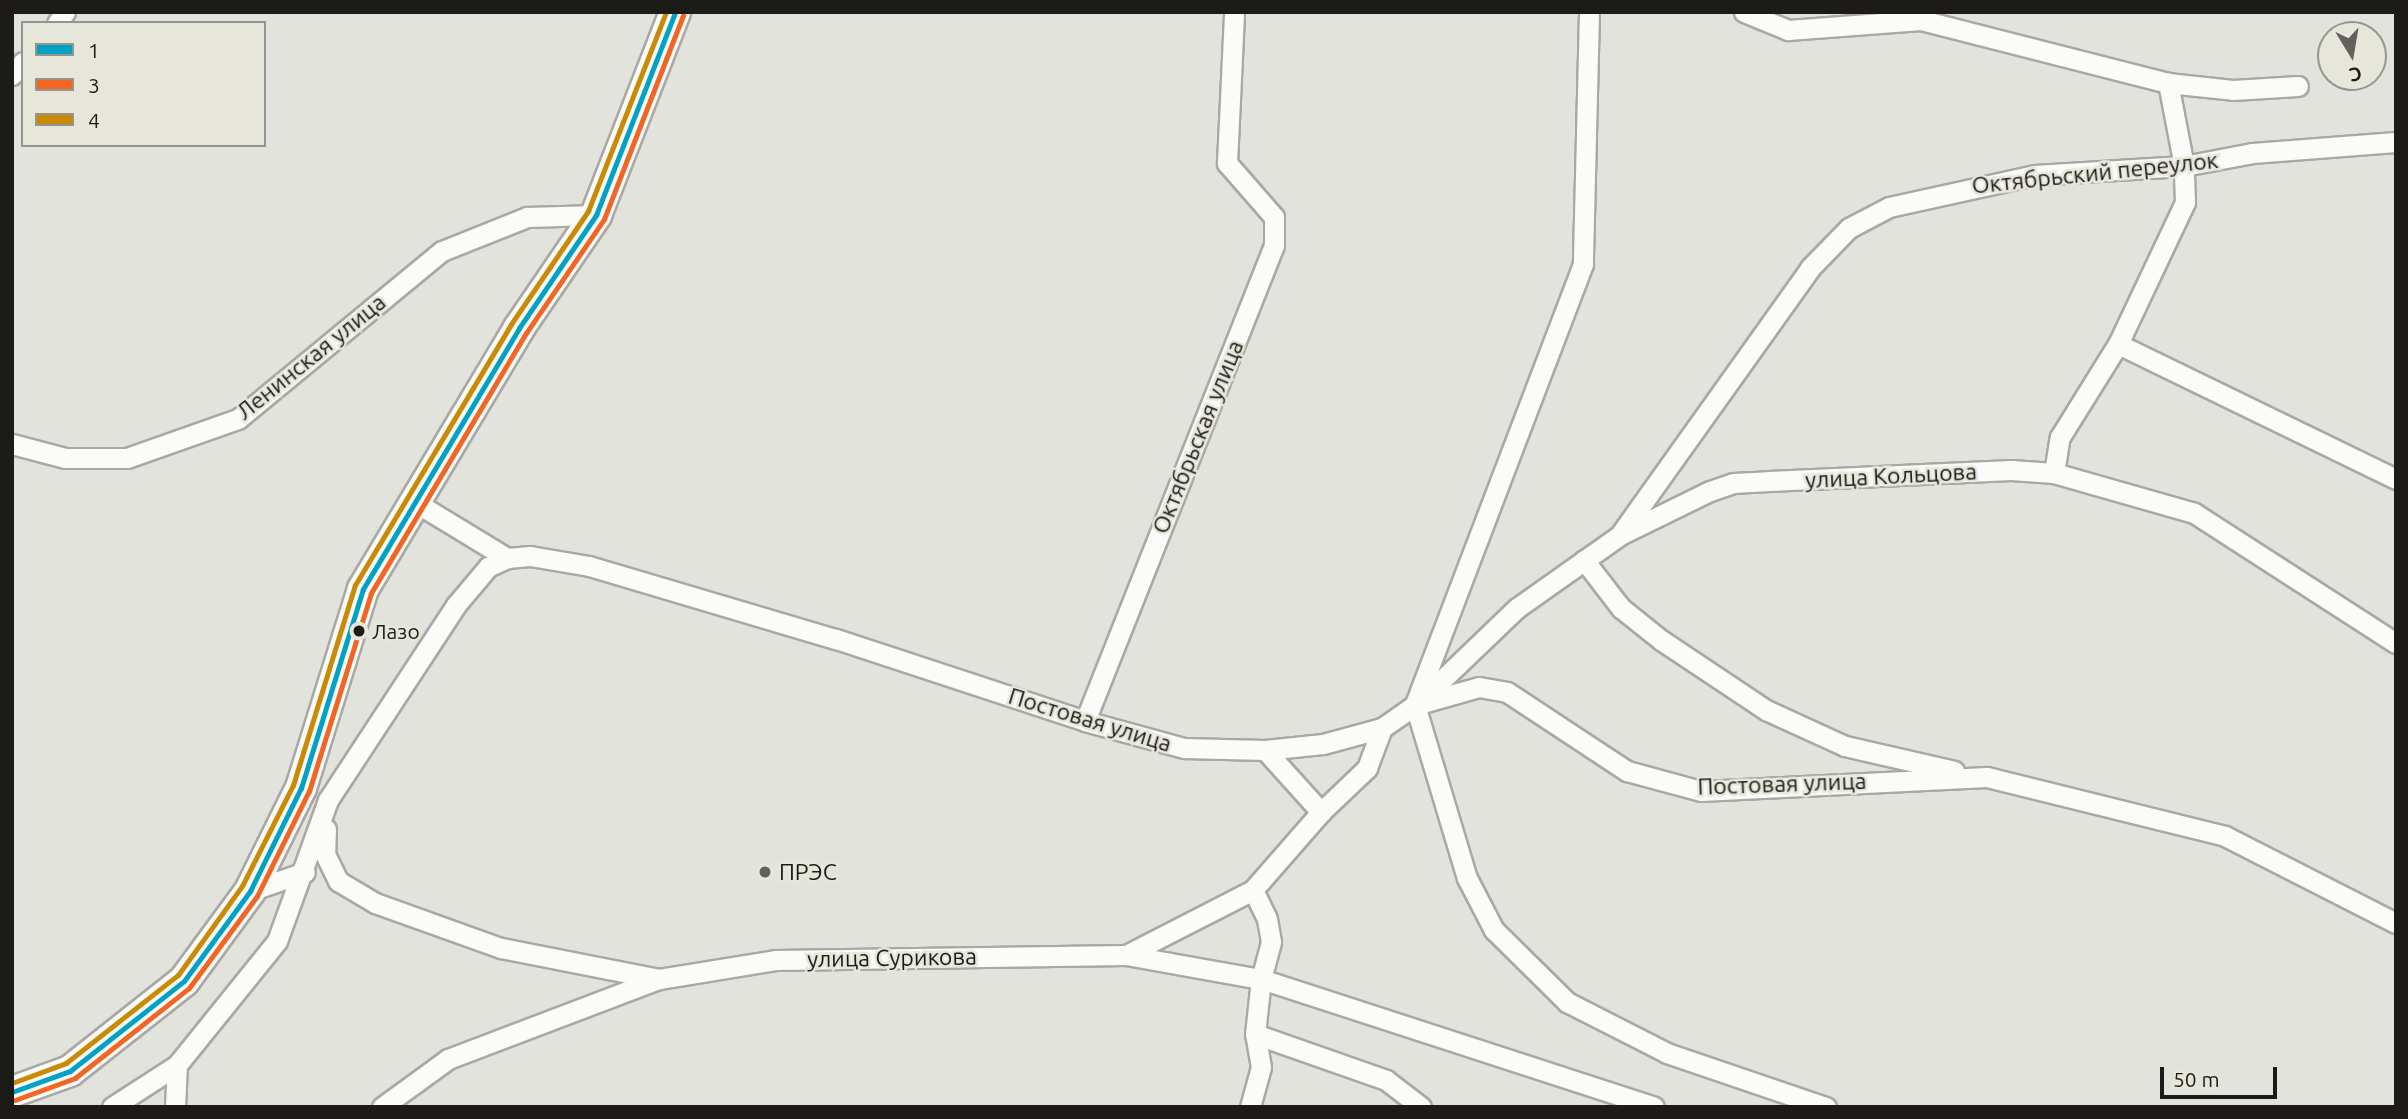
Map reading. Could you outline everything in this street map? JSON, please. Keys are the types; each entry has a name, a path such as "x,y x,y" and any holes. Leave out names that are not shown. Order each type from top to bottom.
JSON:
{"main road":[{"path":"12,1092 70,1071 184,981 250,891 301,788 363,589 519,328 596,215 675,12"}],"street":[{"name":"Октябрьская улица","path":"1085,721 1274,245 1274,217 1227,163 1234,12"},
{"path":"1589,12 1583,264 1415,705 1473,888 1494,930 1567,1002 1667,1053 1826,1107"},
{"path":"1744,12 1788,30 1921,20 2168,83 2232,90 2298,86"},
{"path":"2054,473 2060,437 2118,344 2185,202 2184,166 2168,83"},
{"name":"Октябрьский переулок","path":"1619,535 1810,268 1849,228 1889,207 1963,187 2034,175 2184,166 2252,153 2396,142"},
{"name":"Ленинская улица","path":"12,443 65,458 127,458 238,419 442,251 527,217 596,215"},
{"path":"2118,344 2396,479"},
{"name":"улица Кольцова","path":"1415,705 1517,608 1619,535 1733,483 2011,470 2054,473 2193,513 2396,643"},
{"path":"415,502 507,558"},
{"name":"Постовая улица","path":"507,558 530,556 589,566 836,639 1085,721 1184,748 1265,750 1323,744 1382,728 1415,705 1479,687 1507,692 1627,771 1701,791 1987,777 2225,836 2396,923"},
{"path":"112,1107 177,1065 277,941 305,872 328,800 456,605 488,567 507,558"},
{"name":"Постовая улица","path":"1584,560 1631,616 1766,710 1845,746 1951,769 1957,778"},
{"path":"1126,955 1253,890 1321,813 1367,768 1382,728"},
{"path":"1265,750 1321,813"},
{"path":"301,788 328,800"},
{"name":"улица Сурикова","path":"328,800 325,854 338,881 375,903 501,948 659,979"},
{"path":"250,891 305,872"},
{"path":"1250,1107 1261,1067 1255,1034 1261,979 1271,942 1267,919 1253,890"},
{"name":"улица Сурикова","path":"382,1107 448,1059 659,979 776,960 1126,955 1261,979 1654,1107"},
{"path":"1255,1034 1386,1080 1420,1107"},
{"path":"174,1107 177,1065"}],"transit line":[{"name":"4","path":"12,1083 66,1063 178,975 242,886 293,785 355,585 511,324 588,211 666,12"},
{"name":"1","path":"12,1092 70,1071 184,981 250,891 301,788 363,589 519,328 596,215 675,12"},
{"name":"3","path":"15,1100 75,1078 189,988 257,896 309,791 371,593 526,333 604,219 683,15"}],"place":[{"name":"Лазо","path":"359,631"},
{"name":"ПРЭС","path":"765,872"}]}
